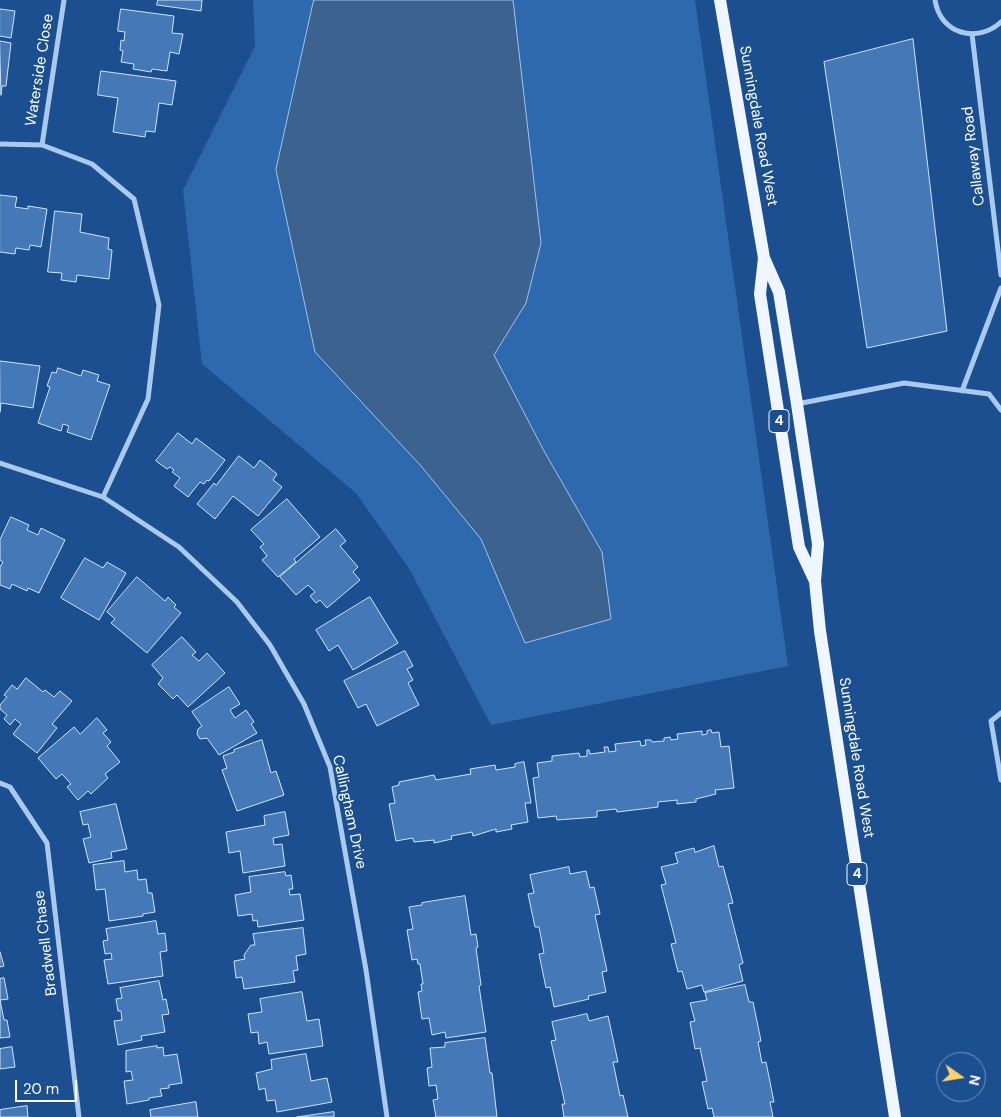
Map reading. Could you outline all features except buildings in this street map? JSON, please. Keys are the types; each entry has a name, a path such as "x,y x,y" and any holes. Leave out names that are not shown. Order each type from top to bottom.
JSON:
{"main road":[{"name":"Sunningdale Road West","path":"720,0 764,258 779,292 797,404 818,544 815,581 820,631 895,1117"},
{"name":"Sunningdale Road West","path":"764,258 760,294 799,547 815,581"}],"street":[{"name":"Waterside Close","path":"42,145 64,0"},
{"path":"935,0 940,15 948,25 959,32 984,33 1001,22"},
{"name":"Callaway Road","path":"972,34 1001,275"},
{"path":"0,144 42,145 92,164 134,199 160,305 148,399 103,497"},
{"path":"962,391 1001,288"},
{"path":"797,404 904,383 989,394 1001,410"},
{"name":"Callingham Drive","path":"0,463 103,497 179,548 237,602 270,646 304,704 330,766 366,970 387,1117"},
{"path":"1001,713 991,722 1001,780"},
{"name":"Bradwell Chase","path":"0,783 10,787 47,843 79,1117"}],"shaded area":[{"path":"253,0 695,0 788,666 491,725 410,570 356,493 202,364 183,190 255,46"},
{"path":"314,0 513,0 541,243 526,303 494,355 544,451 602,552 611,619 525,643 481,539 421,466 315,352 276,170"}]}
